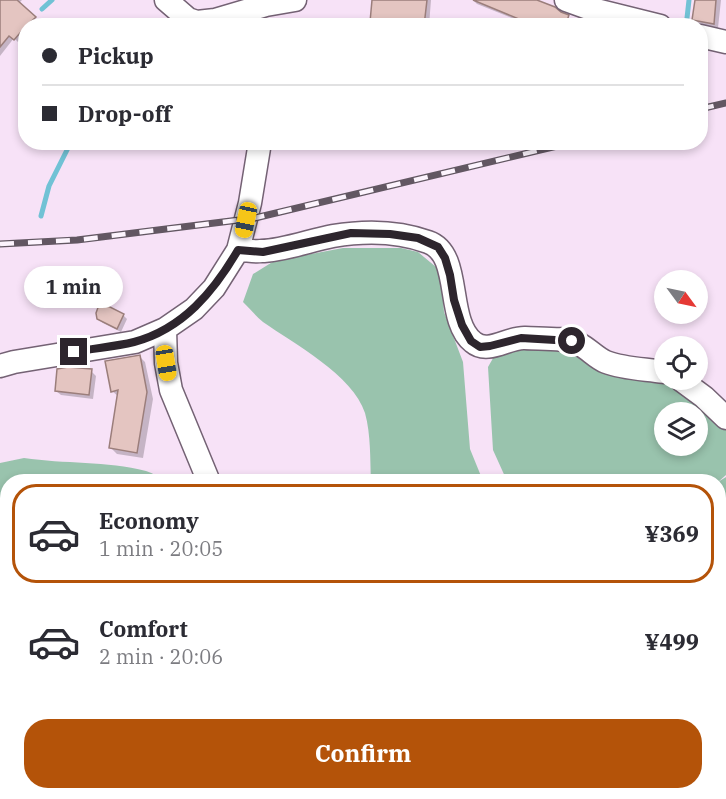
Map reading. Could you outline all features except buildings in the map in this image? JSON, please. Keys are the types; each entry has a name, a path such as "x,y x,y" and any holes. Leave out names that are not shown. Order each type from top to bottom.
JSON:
{"street":[{"path":"166,0 187,18"},
{"path":"222,18 266,5 295,0"},
{"path":"566,0 588,9 626,18"},
{"path":"708,38 726,42"},
{"path":"0,366 135,342 165,329 194,309 214,288 238,250 250,202 259,150"},
{"path":"238,250 263,252 351,233 390,234 418,238 438,247 445,258 462,325 471,341 480,347 521,338 572,341 604,361 654,370"},
{"path":"165,329 166,363 171,390 206,474"},
{"path":"695,390 726,418"}],"green space":[{"path":"343,248 401,248 418,252 436,267 442,284 444,312 463,362 470,449 480,474 371,474 368,430 365,413 358,399 348,386 321,361 263,322 243,302 253,274 274,261"},
{"path":"528,345 575,349 654,376 654,390 685,390 699,402 654,402 654,456 708,456 708,410 726,425 726,474 504,474 493,450 488,367 496,353"},
{"path":"24,458 101,464 153,474 0,474 0,463"}],"waterway":[{"path":"42,9 52,0"},
{"path":"687,18 689,0"},
{"path":"41,216 49,186 67,150"}],"railway":[{"path":"708,107 726,103"},
{"path":"0,244 77,240 255,218 540,150"}],"route":[{"path":"74,352 135,342 165,329 194,309 214,288 238,250 263,252 351,233 390,234 418,238 438,247 445,258 462,325 471,341 480,347 521,338 572,341"}]}
